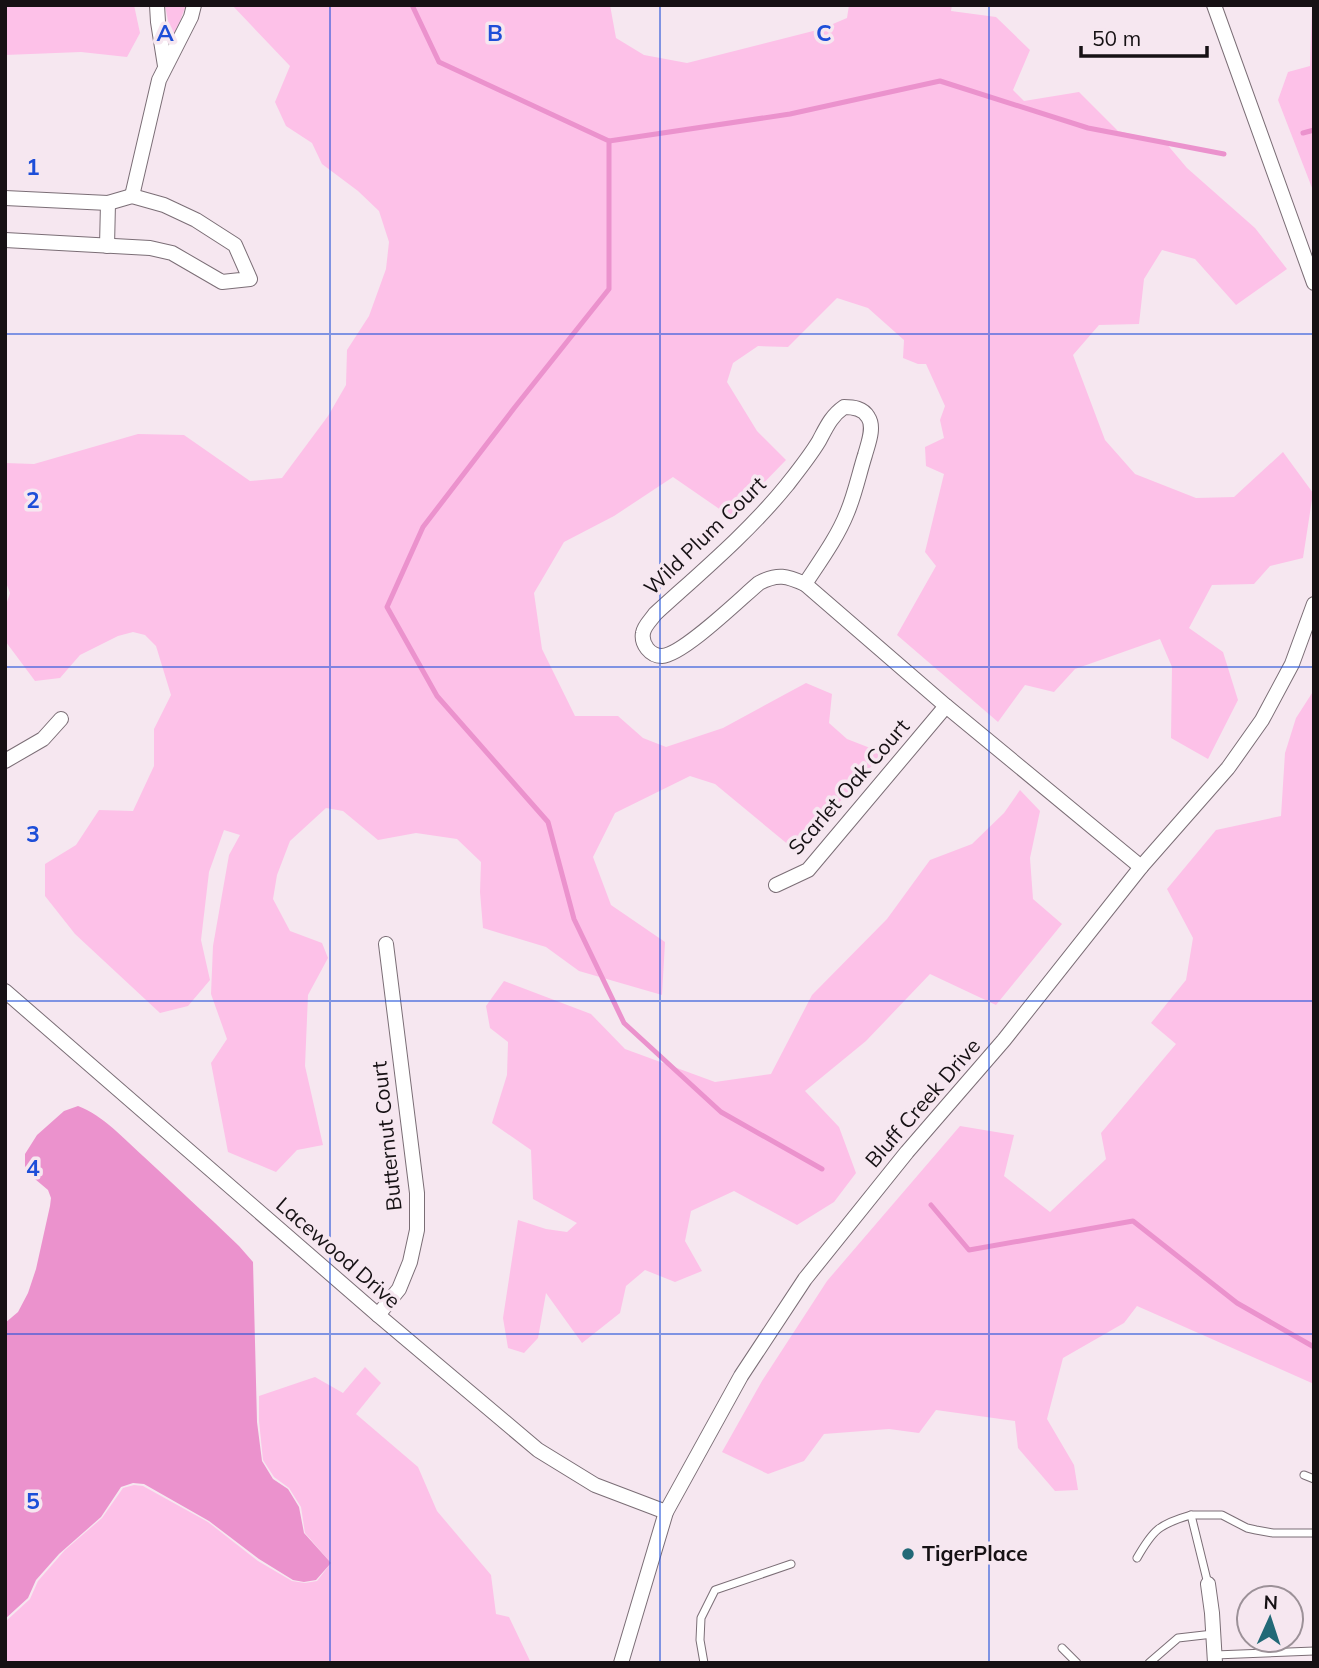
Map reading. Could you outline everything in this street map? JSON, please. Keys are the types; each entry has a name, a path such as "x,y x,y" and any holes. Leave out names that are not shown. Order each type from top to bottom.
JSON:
{"street":[{"path":"157,5 165,66"},
{"path":"132,195 159,80 191,17 194,5"},
{"path":"1214,5 1314,283"},
{"path":"5,198 108,203 132,195 164,205 196,219 234,245 250,279 222,282 172,253 150,248 5,240"},
{"path":"107,246 108,203"},
{"name":"Wild Plum Court","path":"844,407 854,407 869,417 869,441 848,512 832,543 805,584 786,576 769,578 759,583 688,643 672,653 661,656 650,652 645,645 643,634 655,614 750,527 787,485 837,412 844,407"},
{"path":"805,584 946,706 1141,867"},
{"name":"Bluff Creek Drive","path":"621,1663 666,1512 741,1376 805,1279 907,1152 1004,1040 1141,867 1228,768 1262,720 1292,664 1314,604"},
{"name":"Scarlet Oak Court","path":"776,886 808,870 946,706"},
{"path":"5,761 43,738 61,719"},
{"name":"Butternut Court","path":"378,1315 399,1289 410,1262 417,1230 416,1193 386,944"},
{"name":"Lacewood Drive","path":"5,991 378,1315 538,1450 595,1485 666,1512"},
{"path":"1208,1584 1215,1659"}],"lane":[{"path":"1304,1475 1314,1479"},
{"path":"1191,1515 1208,1584"},
{"path":"1137,1558 1149,1537 1159,1527 1171,1520 1191,1515 1222,1515 1255,1530 1273,1533 1314,1533"},
{"path":"704,1663 700,1640 701,1618 715,1590 791,1564"},
{"path":"1149,1663 1178,1638 1213,1634"},
{"path":"1062,1648 1077,1663"},
{"path":"1215,1659 1314,1651"}],"shaded area":[{"path":"5,5 134,5 140,33 127,57 81,52 5,55"},
{"path":"165,5 186,5 174,37 171,37"},
{"path":"232,5 610,5 616,38 644,55 687,63 821,29 847,18 849,5 952,5 951,11 996,17 1030,50 1013,90 1024,101 1079,92 1118,131 1165,142 1187,168 1255,228 1287,269 1236,305 1195,259 1162,250 1144,279 1139,324 1099,325 1073,355 1105,440 1135,474 1196,498 1234,497 1283,452 1313,493 1303,558 1270,566 1254,584 1212,585 1189,628 1223,652 1238,700 1208,759 1171,738 1172,667 1160,639 1075,669 1054,692 1025,685 998,722 897,635 936,566 925,552 944,474 926,466 925,447 944,438 940,420 945,406 926,364 903,358 904,340 868,308 837,298 788,347 758,346 733,363 727,382 757,431 786,460 731,517 673,477 614,516 564,542 534,593 542,649 575,716 618,716 643,738 666,747 723,728 806,683 832,694 829,723 847,739 883,753 796,851 715,784 690,776 615,813 593,857 611,905 665,942 662,995 579,971 546,947 483,928 481,862 457,839 416,833 378,840 343,811 326,808 290,841 277,875 273,899 290,931 322,943 328,958 308,995 305,1066 323,1145 297,1150 276,1172 228,1152 211,1063 227,1039 211,994 213,946 229,855 240,835 224,830 209,872 201,940 210,980 188,1006 160,1013 75,934 45,896 45,864 76,845 99,810 133,811 154,766 154,729 171,695 156,646 145,635 133,632 118,636 80,655 60,678 35,681 6,642 5,608 10,593 5,580 5,463 34,464 138,434 184,435 250,481 282,478 328,416 346,385 347,350 369,316 386,269 389,242 379,211 322,164 312,143 286,126 275,102 290,66"},
{"path":"1312,5 1314,193 1278,100 1288,72 1310,66"},
{"path":"1314,690 1314,1384 1137,1306 1124,1323 1063,1358 1047,1419 1074,1465 1078,1490 1055,1491 1018,1448 1015,1421 936,1410 919,1433 889,1429 824,1434 804,1461 768,1474 722,1452 762,1381 827,1281 960,1126 1014,1135 1004,1176 1050,1212 1106,1159 1101,1133 1176,1044 1151,1023 1186,980 1193,938 1167,889 1216,830 1281,816 1285,753 1296,718"},
{"path":"1020,790 1040,811 1030,858 1033,899 1062,924 996,1005 930,974 866,1041 805,1091 839,1127 856,1173 834,1202 797,1225 734,1191 691,1211 685,1241 702,1271 675,1282 645,1270 626,1286 620,1313 582,1343 546,1293 538,1338 524,1353 508,1348 503,1318 518,1220 567,1232 577,1223 533,1199 531,1150 492,1123 507,1075 508,1042 490,1028 486,1006 504,981 591,1014 625,1049 715,1082 771,1074 812,995 887,919 930,860 972,844 1004,813"},
{"path":"78,1106 105,1121 227,1234 253,1262 257,1422 262,1461 273,1479 288,1489 299,1507 304,1533 331,1563 316,1580 293,1580 259,1559 209,1521 144,1484 133,1483 121,1487 101,1517 59,1554 36,1580 28,1598 5,1619 5,1323 18,1312 28,1293 36,1269 51,1198 48,1190 29,1174 25,1166 25,1154 37,1135 64,1111"},
{"path":"365,1367 381,1383 356,1414 418,1467 437,1511 491,1575 496,1614 509,1617 531,1663 5,1663 5,1622 30,1599 38,1581 65,1550 102,1518 123,1488 134,1485 143,1486 208,1522 258,1561 292,1581 317,1581 331,1563 305,1533 301,1507 289,1488 274,1477 263,1460 259,1396 315,1377 343,1393"}],"waterway":[{"path":"412,5 439,62 609,141 609,289 423,527 387,607 437,696 548,822 574,919 624,1023 721,1112 822,1169"},
{"path":"609,141 790,114 940,81 1088,128 1224,154"},
{"path":"1303,133 1314,130"},
{"path":"931,1205 969,1250 1133,1221 1237,1303 1314,1347"}],"place":[{"name":"TigerPlace","path":"908,1554"}]}
